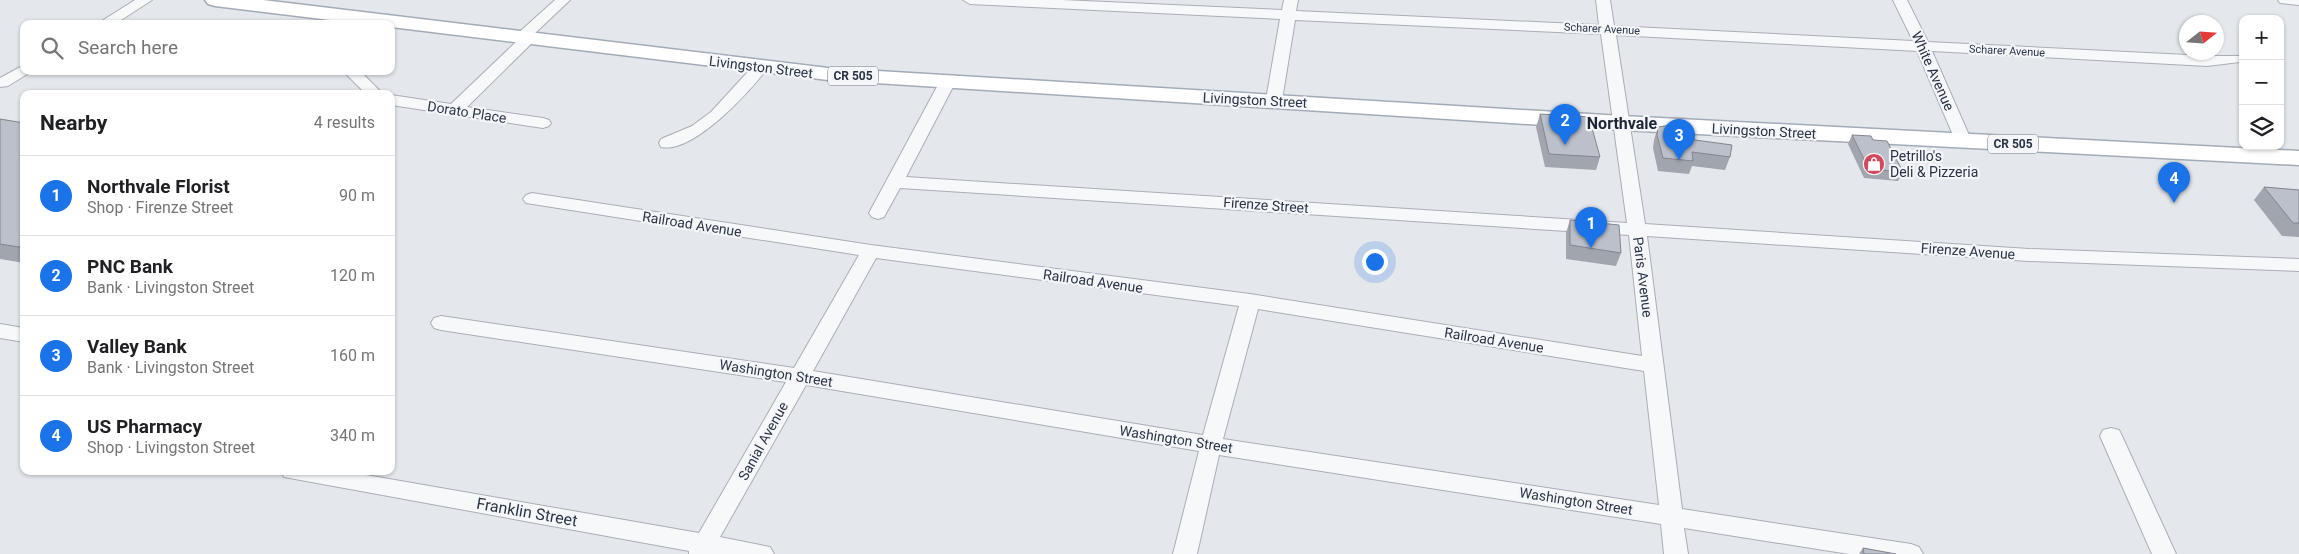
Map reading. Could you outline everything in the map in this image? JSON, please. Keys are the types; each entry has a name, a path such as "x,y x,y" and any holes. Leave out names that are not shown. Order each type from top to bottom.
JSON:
{"main road":[{"name":"Livingston Street","path":"214,0 352,20"},
{"name":"Livingston Street","path":"395,25 760,67 947,83 1274,100 1622,123 2297,160"}],"street":[{"path":"111,20 145,0"},
{"path":"454,110 563,0"},
{"name":"Scharer Avenue","path":"970,0 1290,7 1607,30 2206,61 2235,58"},
{"name":"Paris Avenue","path":"1603,0 1637,229 1676,554"},
{"name":"White Avenue","path":"1900,0 1924,47 1964,142"},
{"path":"2285,0 2299,2"},
{"path":"1274,100 1290,7"},
{"path":"667,143 698,129 717,115 760,67"},
{"path":"2,83 20,72"},
{"path":"355,75 371,90"},
{"path":"878,213 947,83"},
{"name":"Dorato Place","path":"395,101 543,123"},
{"name":"Firenze Street","path":"895,182 1637,229"},
{"name":"Railroad Avenue","path":"532,200 871,251 1250,301 1654,365"},
{"name":"Firenze Avenue","path":"1637,229 2029,255 2299,265"},
{"name":"Sanial Avenue","path":"702,549 871,251"},
{"path":"1185,554 1211,445 1250,301"},
{"name":"Washington Street","path":"441,323 799,376 1211,445 1911,554"},
{"path":"0,331 20,334"},
{"path":"2111,436 2164,554"},
{"name":"Franklin Street","path":"313,475 702,549 762,554"}],"building":[{"path":"1540,114 1589,117 1600,157 1549,154"},
{"path":"0,119 20,122 20,246 0,244"},
{"path":"1672,125 1686,129 1695,140 1732,145 1730,157 1692,152 1693,161 1663,158 1657,135 1658,127"},
{"path":"1852,135 1871,136 1873,140 1887,141 1903,172 1869,169"},
{"path":"2264,187 2299,190 2299,223 2293,223"},
{"path":"1570,220 1619,225 1621,253 1570,245"},
{"path":"1863,548 1896,554 1864,554"}],"place":[{"name":"PNC Bank","path":"1565,145"},
{"name":"Valley Bank","path":"1679,160"},
{"name":"Petrillo's Deli & Pizzeria","path":"1874,164"},
{"name":"US Pharmacy","path":"2174,203"},
{"name":"Northvale Florist","path":"1591,248"}],"district":[{"name":"Northvale","path":"1622,123"}]}
